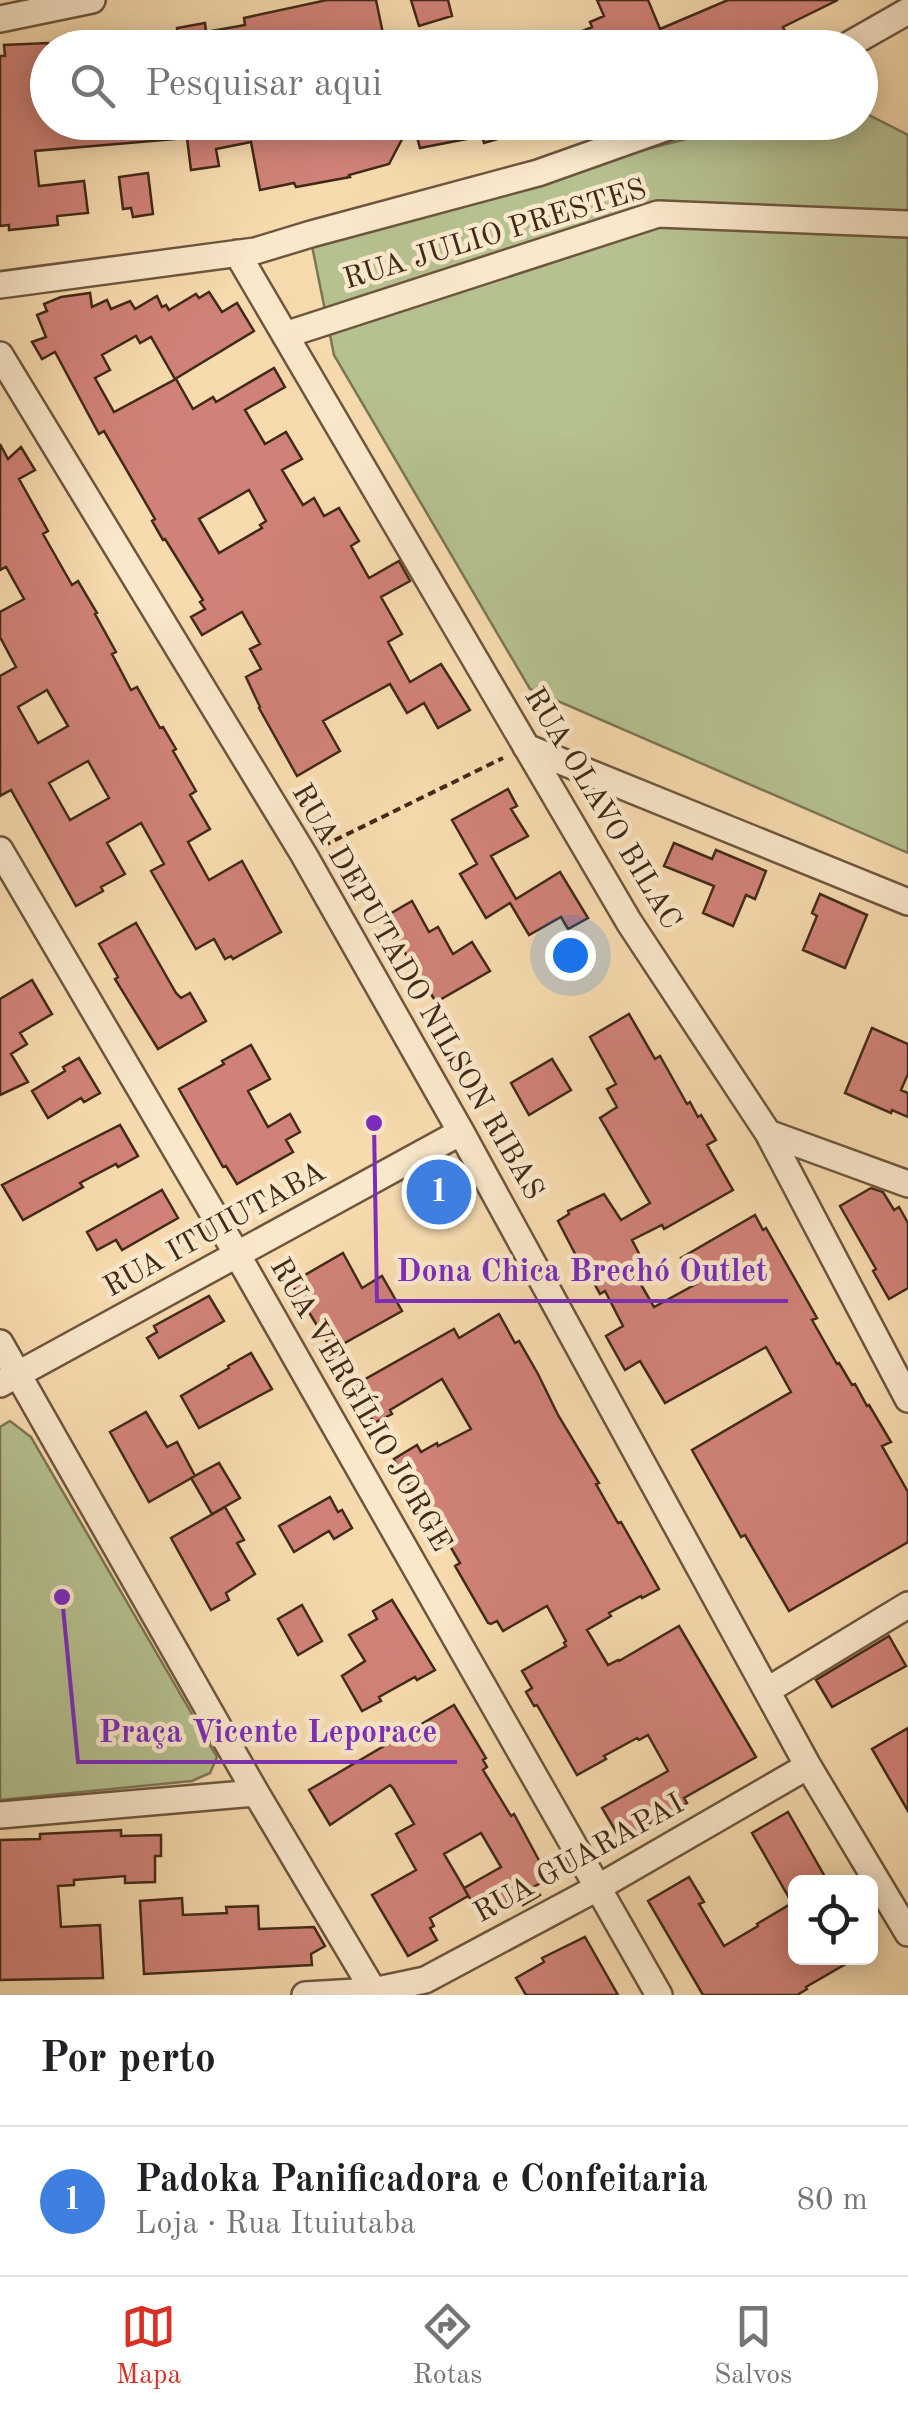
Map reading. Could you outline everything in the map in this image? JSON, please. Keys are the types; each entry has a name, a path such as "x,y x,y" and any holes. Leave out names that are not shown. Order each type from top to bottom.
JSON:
{"street":[{"path":"0,20 92,0"},
{"path":"875,30 908,11"},
{"path":"0,285 256,251 538,173 631,140"},
{"name":"RUA JULIO PRESTES","path":"284,335 658,214 908,224"},
{"name":"RUA OLAVO BILAC","path":"236,253 629,922 768,1133 908,1399"},
{"name":"RUA DEPUTADO NILSON RIBAS","path":"0,354 304,855 461,1132 808,1766 908,1933"},
{"path":"526,747 908,902"},
{"name":"RUA VERGÍLIO JORGE","path":"0,850 238,1256 659,1995"},
{"name":"RUA ITUIUTABA","path":"9,1379 461,1132"},
{"path":"768,1133 908,1184"},
{"path":"0,1344 9,1379 374,1993"},
{"path":"768,1690 908,1605"},
{"name":"RUA GUARAPAI","path":"305,1995 374,1993 425,1980 600,1888 808,1766"},
{"path":"0,1816 256,1793"}],"path":[{"path":"304,855 526,747"}],"green space":[{"path":"878,120 908,135 908,853 530,689 334,355 310,236 682,140 878,140"},
{"path":"10,1421 31,1437 217,1757 210,1773 192,1781 0,1800 0,1427"}],"building":[{"path":"327,0 376,0 382,30 217,30 245,25 244,18"},
{"path":"411,0 448,0 452,16 419,26"},
{"path":"597,0 648,0 660,29 728,0 838,0 783,27 784,30 585,30 592,27 590,22 604,16"},
{"path":"205,23 206,30 177,30 177,28"},
{"path":"30,44 30,140 164,140 35,151 39,186 84,181 88,213 57,216 58,225 9,230 9,225 0,226 0,56 5,56 4,45"},
{"path":"187,140 402,140 389,164 350,177 296,187 294,183 260,190 251,142 216,149 219,166 191,170"},
{"path":"418,140 461,140 420,148"},
{"path":"148,173 153,214 133,217 131,208 123,209 119,177"},
{"path":"209,292 222,312 237,303 254,331 175,379 151,337 140,343 136,336 102,355 110,370 95,378 114,412 176,379 193,409 213,397 216,402 274,368 285,387 245,410 265,444 286,432 302,459 282,470 303,505 314,498 324,516 339,508 359,541 351,546 369,578 399,561 410,581 381,597 402,634 388,642 410,682 441,664 470,710 438,728 424,703 407,713 390,684 323,721 340,751 297,776 246,677 261,669 250,649 260,644 242,612 202,635 191,617 205,609 200,602 203,600 163,540 104,431 99,434 55,352 42,359 32,342 46,337 37,315 47,311 44,304 61,297 90,293 92,307 107,300 111,309 130,301 135,309 157,296 162,307 166,305 169,310 196,294 199,298","holes":["249,490 266,521 260,525 262,528 219,553 199,519"]},
{"path":"0,444 8,459 21,447 35,470 19,479 48,531 43,534 72,585 78,581 97,613 131,690 137,687 176,749 173,751 196,791 190,795 210,829 188,842 209,880 242,861 281,932 233,959 225,959 214,939 196,949 151,871 164,864 141,823 107,843 125,874 76,906 11,790 0,796 0,676 16,667 0,637 0,612 24,599 6,567 0,570","holes":["47,690 68,726 38,743 18,707","88,761 109,798 70,820 49,783"]},
{"path":"508,789 517,806 511,809 528,836 491,856 516,899 560,872 588,918 568,929 561,917 529,935 510,903 486,918 460,874 477,864 452,820"},
{"path":"674,843 712,859 716,850 766,871 755,899 746,895 733,926 703,913 714,886 664,866"},
{"path":"820,894 867,915 845,968 803,950 817,916 812,913"},
{"path":"412,901 429,932 438,927 453,954 472,942 490,971 436,1002 383,918"},
{"path":"136,923 176,993 181,998 190,993 206,1021 158,1049 115,979 118,977 99,944"},
{"path":"32,980 52,1014 20,1033 27,1044 11,1054 28,1082 0,1095 0,999"},
{"path":"629,1014 655,1059 660,1056 687,1104 690,1102 698,1117 701,1115 716,1140 707,1145 733,1190 664,1229 662,1225 632,1240 646,1267 636,1276 654,1307 696,1284 681,1258 755,1215 817,1318 812,1320 837,1364 855,1384 891,1442 882,1446 908,1492 908,1542 789,1611 692,1450 791,1392 766,1347 665,1403 640,1361 625,1370 606,1336 623,1326 605,1291 600,1294 583,1269 558,1221 568,1211 604,1194 621,1220 650,1203 600,1118 617,1107 607,1089 616,1084 590,1037"},
{"path":"872,1028 908,1044 908,1074 901,1090 908,1093 908,1117 845,1093"},
{"path":"251,1045 270,1079 248,1091 268,1127 290,1114 300,1132 286,1140 293,1152 237,1184 223,1167 179,1089"},
{"path":"79,1058 100,1093 84,1102 81,1098 48,1118 32,1091"},
{"path":"552,1059 571,1090 529,1115 511,1083"},
{"path":"120,1125 138,1156 80,1183 83,1187 23,1220 2,1185"},
{"path":"871,1188 883,1192 894,1210 899,1207 908,1223 908,1288 889,1299 840,1206"},
{"path":"162,1190 178,1218 122,1250 116,1240 97,1250 87,1232"},
{"path":"343,1253 362,1288 382,1276 402,1311 332,1350 291,1283"},
{"path":"209,1296 224,1321 159,1358 147,1338 157,1332 154,1326"},
{"path":"499,1314 515,1343 519,1341 618,1523 621,1522 659,1589 609,1613 611,1616 587,1630 608,1665 679,1626 756,1757 684,1798 687,1803 621,1840 602,1808 668,1771 648,1735 604,1756 606,1759 577,1775 526,1692 532,1688 522,1671 566,1646 547,1606 503,1631 497,1621 488,1623 455,1566 460,1563 439,1527 434,1530 394,1459 417,1445 421,1452 471,1429 442,1379 374,1423 353,1386 454,1329 459,1338"},
{"path":"251,1353 272,1389 199,1428 181,1396"},
{"path":"146,1412 167,1447 177,1442 195,1476 149,1502 110,1432"},
{"path":"219,1463 240,1498 212,1514 191,1478"},
{"path":"330,1497 352,1528 334,1539 329,1531 294,1552 279,1526"},
{"path":"225,1507 244,1540 237,1543 255,1574 226,1593 229,1600 211,1610 171,1538"},
{"path":"392,1600 435,1670 379,1697 381,1701 362,1711 342,1676 365,1661 349,1635 377,1619 373,1611"},
{"path":"302,1605 322,1641 298,1655 278,1619"},
{"path":"889,1636 906,1666 832,1707 816,1680"},
{"path":"454,1705 486,1758 483,1760 487,1767 483,1770 511,1816 514,1814 549,1879 535,1886 540,1895 523,1905 519,1896 481,1918 464,1888 468,1896 430,1918 434,1926 430,1928 437,1940 408,1956 372,1895 416,1870 396,1834 414,1824 393,1788 390,1785 330,1825 309,1790","holes":["481,1833 501,1867 464,1888 444,1854"]},
{"path":"908,1728 908,1811 872,1749"},
{"path":"788,1812 824,1875 788,1875 788,1896 752,1833"},
{"path":"121,1830 121,1836 161,1835 161,1856 155,1856 155,1882 125,1883 125,1876 74,1880 74,1885 58,1886 61,1927 100,1925 103,1978 0,1980 0,1840"},
{"path":"689,1877 704,1902 699,1904 724,1946 788,1905 788,1965 844,1965 797,1995 703,1995 648,1901"},
{"path":"182,1898 183,1915 227,1913 226,1907 258,1906 259,1929 314,1927 325,1946 311,1954 312,1965 144,1974 140,1901"},
{"path":"585,1937 618,1995 526,1995 516,1978 544,1962 542,1958"}],"place":[{"name":"Dona Chica Brechó Outlet","path":"374,1123"},
{"name":"Padoka Panificadora e Confeitaria","path":"439,1192"},
{"name":"Praça Vicente Leporace","path":"62,1597"}]}
